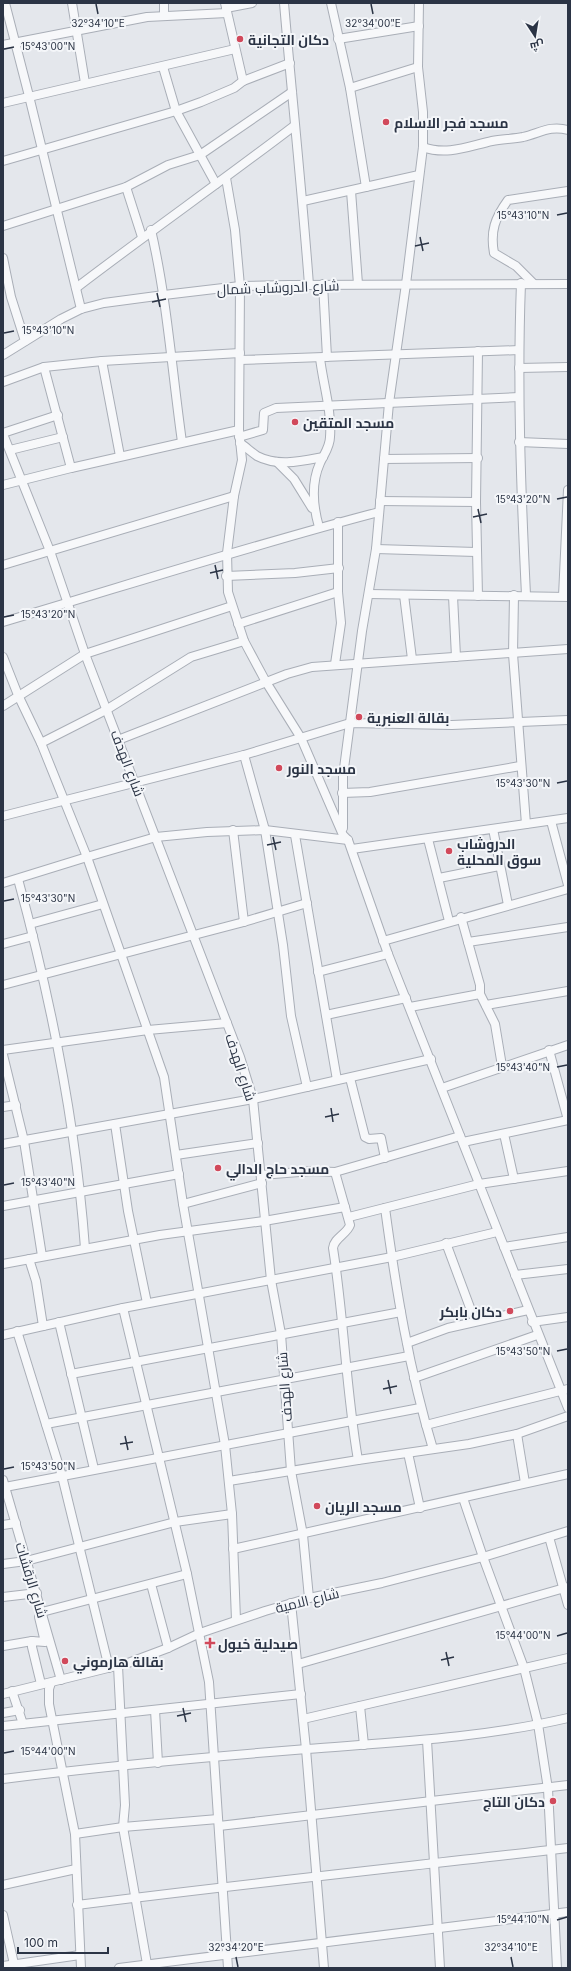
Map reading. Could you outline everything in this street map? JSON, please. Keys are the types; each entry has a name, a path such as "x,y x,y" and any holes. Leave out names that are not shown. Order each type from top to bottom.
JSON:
{"street":[{"path":"5,3 81,309"},
{"path":"72,3 78,30 84,83"},
{"path":"164,3 164,16"},
{"path":"3,45 147,17 226,8 252,3"},
{"path":"284,3 294,126 303,201 309,285"},
{"path":"331,3 350,88 366,187"},
{"path":"346,838 342,793 350,723 368,594 376,549 389,403 423,147 423,112 418,67 419,3"},
{"path":"226,8 243,81"},
{"path":"338,39 418,26"},
{"path":"3,103 84,83 163,68 235,50"},
{"path":"3,161 176,111 234,88 243,81 290,63"},
{"path":"350,88 418,67"},
{"path":"163,68 176,111 216,184"},
{"path":"3,226 126,187 168,165 200,155 292,92"},
{"path":"76,288 151,230 226,178 294,126"},
{"path":"423,147 443,152 455,151 493,141 522,137 553,128 568,130"},
{"path":"303,201 419,175"},
{"path":"226,178 235,230 240,286 239,437 242,464 234,496 227,553 226,576 232,606 244,641 266,682 301,738 352,850 388,954 431,1059 537,1335 565,1390 568,1408"},
{"path":"126,187 142,237"},
{"path":"352,191 358,284"},
{"path":"533,283 516,266 494,253 493,232 498,213 508,200 568,191"},
{"path":"151,230 162,276 170,358 182,442"},
{"path":"3,258 11,297 25,341"},
{"path":"521,283 519,442 526,595"},
{"path":"319,526 315,513 314,502 316,479 323,457 330,444 328,404 323,358 323,284"},
{"name":"شارع الدروشاب شمال","path":"3,355 60,319 81,309 104,303 164,294 240,286 323,284 568,284"},
{"path":"3,382 44,367 102,361 240,357 323,358 519,350"},
{"path":"478,351 478,458 476,502 478,596"},
{"path":"102,361 120,456"},
{"path":"44,367 58,414 71,468"},
{"path":"519,368 568,367"},
{"path":"3,485 182,442 239,437 263,430 264,413 268,410 328,404 389,403 519,397"},
{"path":"3,433 58,414"},
{"name":"شارع الهدف","path":"3,433 50,551 85,654 227,1023 253,1099 271,1280 281,1334 292,1471 303,1535 310,1598"},
{"path":"10,450 63,437"},
{"path":"239,437 256,455 277,462 290,462 323,457"},
{"path":"519,442 568,444"},
{"path":"384,459 478,458"},
{"path":"277,462 294,479 315,513"},
{"path":"368,594 566,596 568,490"},
{"path":"3,565 234,496"},
{"path":"380,501 476,502"},
{"path":"3,622 319,526 379,512"},
{"path":"335,664 341,623 338,592 338,522"},
{"path":"376,549 476,552"},
{"path":"226,576 295,573 339,568"},
{"path":"238,624 338,592"},
{"path":"404,595 412,659"},
{"path":"514,595 512,654 520,766 526,824"},
{"path":"453,596 456,657"},
{"path":"3,706 18,695 85,654 232,606"},
{"path":"42,743 106,710 191,657 244,641"},
{"path":"118,740 266,682 312,666 512,654 568,649"},
{"path":"3,657 6,672 42,743 63,800 87,857 164,1077 183,1204 225,1445 232,1514 236,1620"},
{"path":"3,816 244,755 350,723 430,725 568,720"},
{"path":"244,755 265,830 278,912 291,1016 307,1087"},
{"path":"342,793 370,792 520,766"},
{"path":"352,850 568,818"},
{"path":"550,821 568,885"},
{"path":"493,829 499,866 508,905"},
{"path":"3,883 156,837 233,830 265,830 295,835 346,838"},
{"path":"233,830 244,922"},
{"path":"295,835 337,1080"},
{"path":"428,839 449,921"},
{"path":"438,878 499,866"},
{"path":"18,879 43,975 57,1041 81,1193 85,1248"},
{"path":"383,940 461,917 568,889"},
{"path":"3,985 193,936 306,903"},
{"path":"30,924 103,904"},
{"path":"461,917 480,994 495,1024 502,1066"},
{"path":"468,942 568,927"},
{"path":"3,944 33,936"},
{"path":"318,972 388,954"},
{"path":"486,1005 568,991"},
{"path":"410,1008 480,994"},
{"path":"326,1015 406,998"},
{"path":"3,1050 57,1041 148,1030 227,1023"},
{"path":"442,1088 568,1044"},
{"path":"183,1204 262,1179 312,1172 335,1172 462,1139 504,1134 568,1120 549,1050"},
{"path":"3,1055 24,1141 35,1201 42,1256"},
{"path":"3,1144 253,1099 431,1059"},
{"path":"350,1078 364,1137 369,1139 381,1138 385,1158"},
{"path":"3,1107 16,1105"},
{"path":"115,1124 125,1184 124,1191 147,1303"},
{"path":"504,1134 514,1179"},
{"path":"176,1154 258,1142"},
{"path":"349,1217 479,1184 568,1171"},
{"path":"335,1172 350,1224 349,1228 333,1245 343,1323 352,1422 358,1460"},
{"path":"3,1206 179,1174"},
{"path":"3,1264 133,1239 188,1230 264,1221 345,1207"},
{"path":"385,1208 409,1356 420,1408 433,1449"},
{"path":"3,1335 122,1308 392,1257 497,1232"},
{"path":"504,1247 568,1237"},
{"path":"446,1243 475,1321"},
{"path":"29,1259 38,1294 43,1326"},
{"path":"515,1275 568,1269"},
{"path":"122,1308 175,1522 200,1632 209,1682 221,1886 228,1968"},
{"path":"407,1343 448,1328 528,1310"},
{"path":"71,1374 208,1347 401,1312"},
{"path":"532,1322 568,1317"},
{"path":"59,1322 94,1469"},
{"path":"16,1332 62,1476 109,1668"},
{"path":"414,1378 537,1335"},
{"path":"46,1424 409,1356"},
{"path":"426,1425 565,1390"},
{"path":"4,1484 62,1476 159,1456 352,1422 420,1408"},
{"path":"229,1481 469,1444 517,1434 568,1416"},
{"path":"517,1434 525,1483"},
{"path":"408,1453 420,1508"},
{"path":"233,1549 303,1535 568,1474"},
{"name":"شارع الرقشات","path":"4,1484 16,1523 34,1593 42,1612 61,1680"},
{"path":"463,1498 524,1668 538,1724 548,1789 557,1968"},
{"path":"3,1564 26,1561 175,1522 232,1514"},
{"path":"3,1525 16,1523"},
{"name":"شارع الامية","path":"3,1694 118,1666 168,1648 200,1632 291,1603 382,1583 483,1557 568,1531"},
{"path":"549,1537 565,1588 568,1605"},
{"path":"42,1612 93,1600 187,1574"},
{"path":"151,1584 168,1648"},
{"path":"298,1664 565,1588"},
{"path":"3,1597 34,1593 45,1642 32,1641 3,1646"},
{"path":"291,1603 318,1876 324,1968"},
{"path":"32,1641 32,1652 41,1684"},
{"path":"303,1719 568,1658"},
{"path":"118,1666 122,1714 125,1805 123,1827 147,1964"},
{"path":"50,1682 48,1696 76,1834 77,1905 81,1968"},
{"path":"12,1691 20,1710 23,1724"},
{"path":"3,1726 301,1694"},
{"path":"360,1706 364,1745"},
{"path":"3,1713 20,1710"},
{"path":"155,1710 158,1764"},
{"path":"3,1780 64,1771 158,1764 306,1749 427,1740 538,1724 568,1718"},
{"path":"427,1740 440,1968"},
{"path":"76,1834 123,1827 218,1823 312,1814 430,1800 548,1789 568,1785"},
{"path":"77,1905 221,1886 434,1864 568,1848"},
{"path":"3,1885 76,1869"},
{"path":"119,1968 438,1927 568,1912"},
{"path":"3,1915 14,1964"},
{"path":"3,1966 80,1955"}],"place":[{"name":"دكان التجانية","path":"240,39"},
{"name":"مسجد فجر الاسلام","path":"386,122"},
{"name":"مسجد المتقين","path":"295,422"},
{"name":"بقالة العنبرية","path":"359,717"},
{"name":"مسجد النور","path":"279,768"},
{"name":"الدروشاب سوق المحلية","path":"449,851"},
{"name":"مسجد حاج الدالي","path":"218,1168"},
{"name":"دكان بابكر","path":"510,1311"},
{"name":"مسجد الريان","path":"317,1506"},
{"name":"صيدلية خيول","path":"210,1643"},
{"name":"بقالة هارموني","path":"65,1661"},
{"name":"دكان التاج","path":"553,1801"}]}
